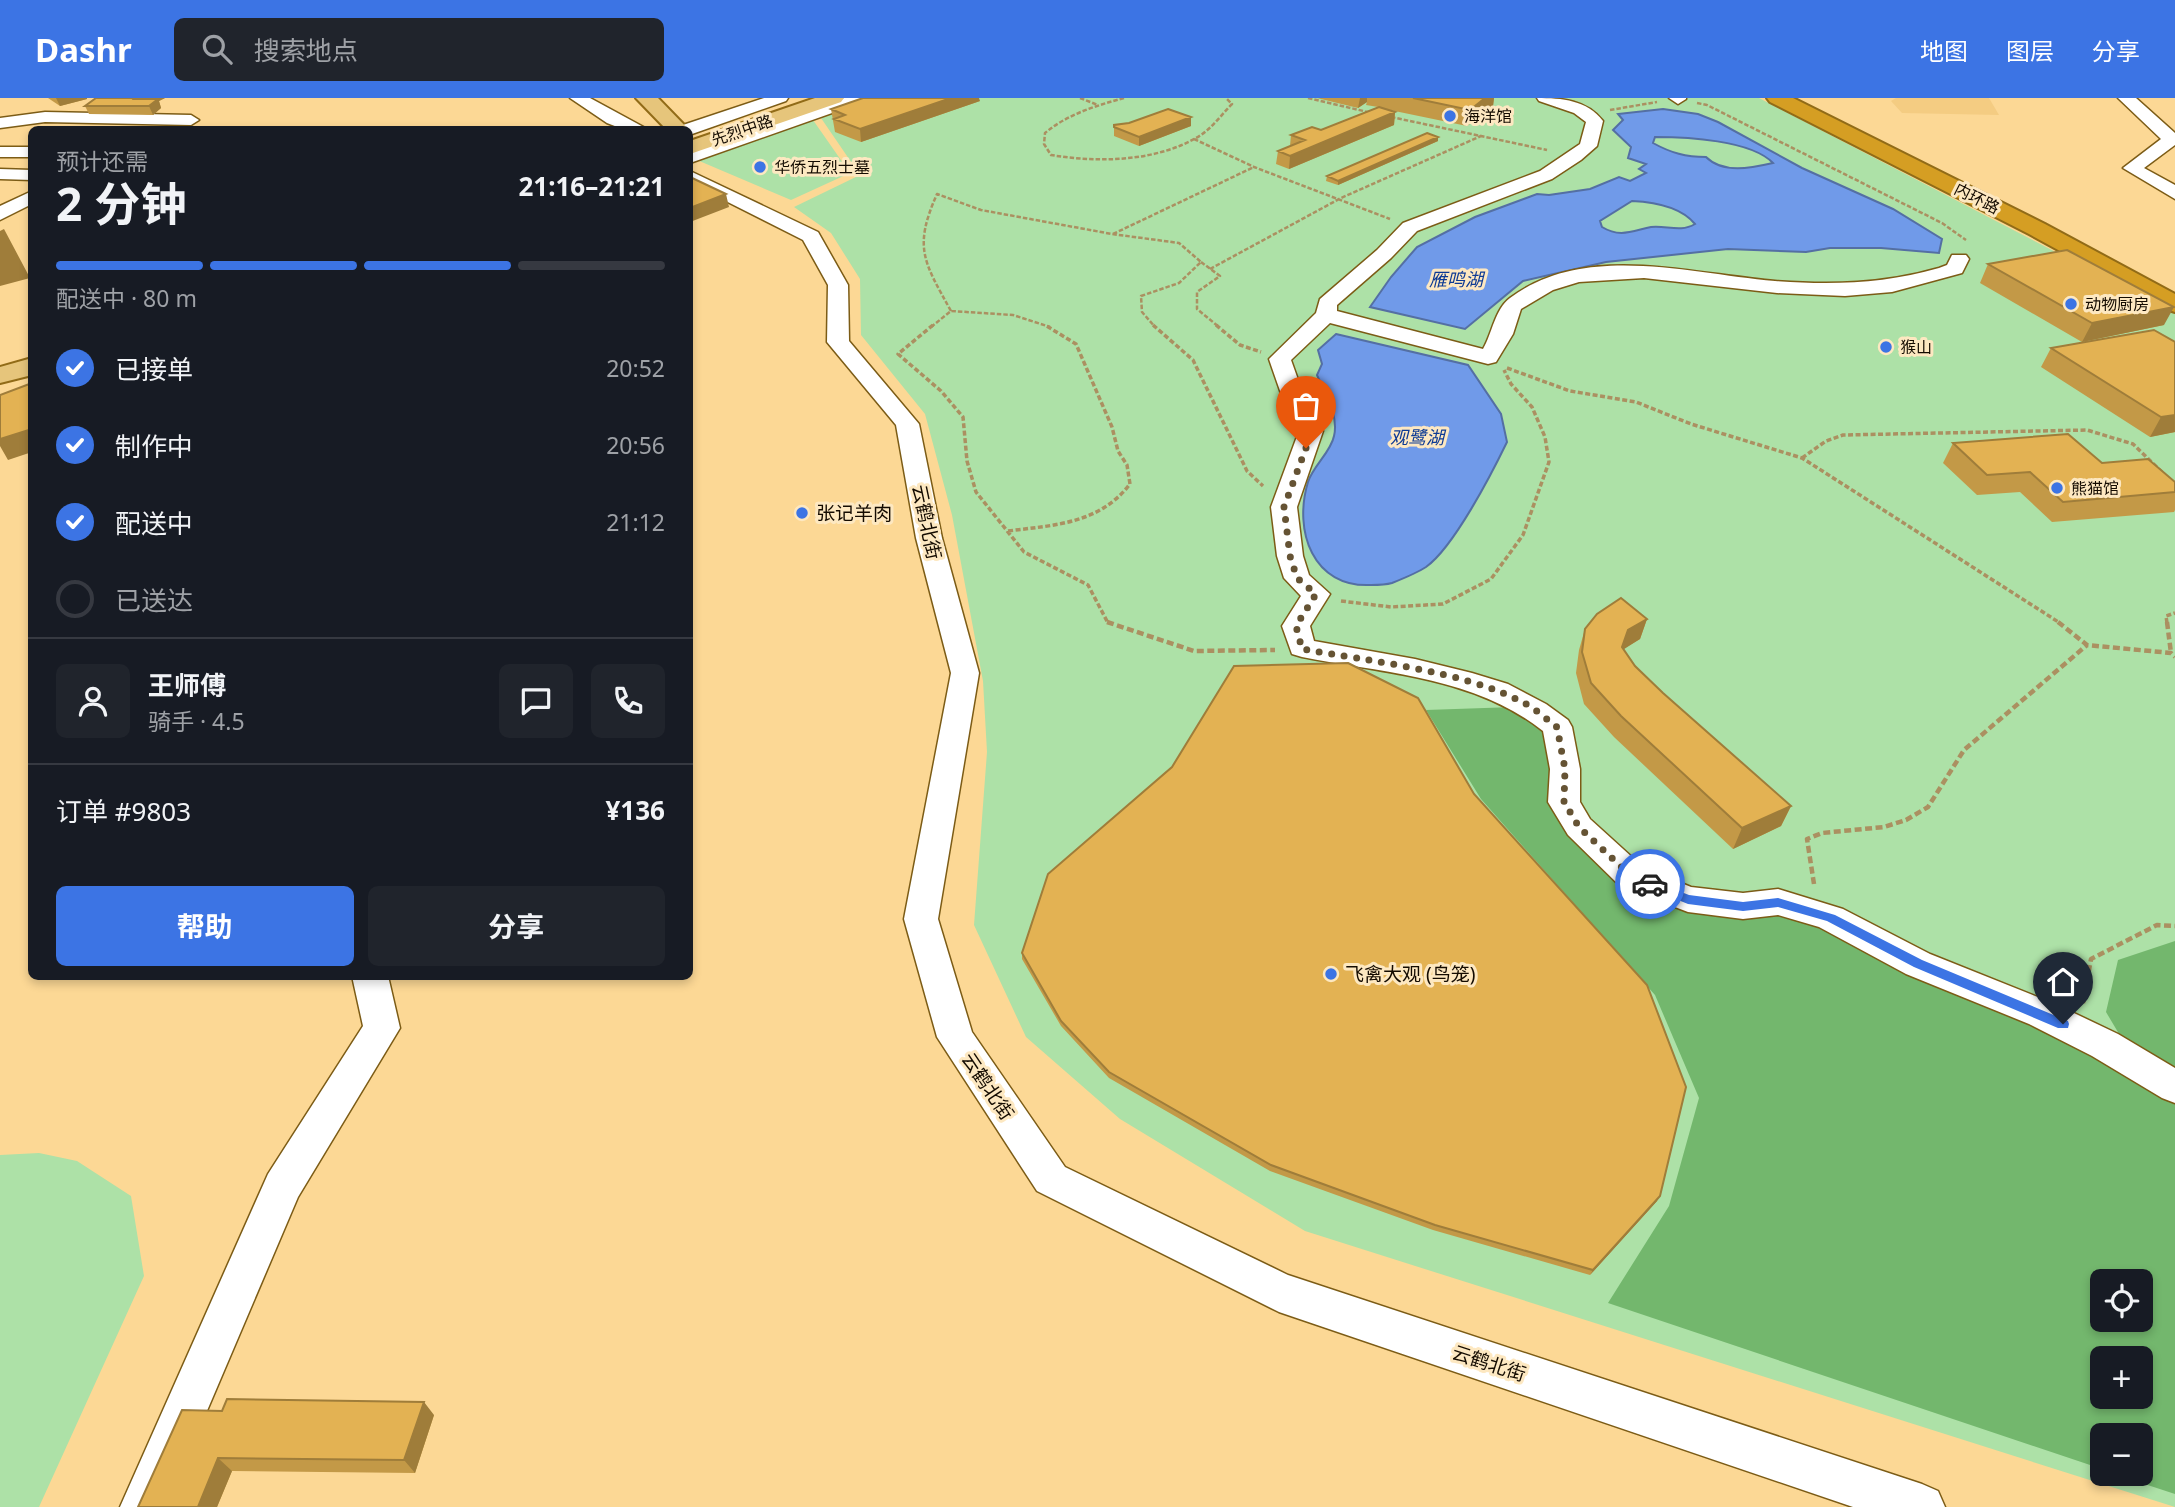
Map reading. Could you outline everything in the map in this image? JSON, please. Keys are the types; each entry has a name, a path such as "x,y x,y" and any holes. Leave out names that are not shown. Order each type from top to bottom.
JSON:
{"highway":[{"name":"内环路","path":"1777,98 1967,193 2175,304"},
{"name":"内环路","path":"1801,98 1889,140 2054,227 2175,285"}],"main road":[{"path":"624,98 651,126"},
{"path":"646,98 675,126"},
{"name":"先烈中路","path":"693,136 810,98"},
{"name":"先烈中路","path":"693,147 834,98"},
{"path":"693,137 740,131"},
{"path":"0,353 28,345"},
{"path":"0,375 28,367"}],"street":[{"path":"578,98 613,120 630,126"},
{"path":"693,128 780,98"},
{"path":"693,157 860,98"},
{"path":"1545,98 1589,114 1595,121 1588,146 1546,175 1410,227 1384,254 1327,303 1326,315 1280,359 1296,405 1311,431 1284,507 1290,556 1297,578 1316,594 1296,626 1302,649 1477,684 1523,702 1557,727 1565,769 1564,802 1579,827 1632,877 1688,899 1743,906 1778,902 1831,918 1918,964 2042,1014 2105,1045 2175,1087"},
{"path":"2126,98 2172,139 2132,168 2175,193"},
{"path":"0,122 45,117 191,120"},
{"path":"0,133 28,133"},
{"path":"0,152 28,152"},
{"path":"0,174 28,175"},
{"name":"云鹤北街","path":"693,177 811,236 838,285 838,342 907,424 929,538 965,673 921,919 955,1037 1051,1179 1279,1292 1922,1507"},
{"path":"0,214 28,198"},
{"path":"1326,315 1488,357 1503,332 1515,303 1570,277 1599,273 1639,273 1690,276 1775,287 1880,288 1955,270 1959,259"},
{"path":"142,1507 282,1187 382,1028 371,980"}],"path":[{"path":"1080,98 1098,105"},
{"path":"1124,98 1098,105 1057,122 1045,133 1044,144 1051,155 1071,159 1166,151 1201,135 1232,104 1226,98"},
{"path":"1308,98 1575,156"},
{"path":"1589,114 1677,99 1707,105 1942,223 1969,243 1959,259"},
{"path":"1210,269 1341,198 1481,136"},
{"path":"1194,138 1254,167 1341,198 1410,227"},
{"path":"1112,234 1254,167"},
{"path":"951,311 928,270 923,245 923,224 937,194 981,210 1112,234 1179,243 1220,276 1197,292 1197,309 1241,345 1280,359"},
{"path":"1201,262 1179,283 1141,296 1142,313 1159,332 1193,360 1247,471 1284,507"},
{"path":"1009,531 1068,521 1105,510 1119,499 1130,484 1127,465 1118,451 1112,427 1076,344 1050,327 1013,315 951,311 898,354 941,391 963,417 967,461 976,492 1024,552 1088,586 1108,624 1194,651 1302,649"},
{"path":"1316,594 1352,604 1391,607 1443,604 1491,579 1523,535 1549,462 1545,437 1532,407 1511,384 1502,366 1570,391 1636,402 1690,424 1802,458 2042,611 2087,645 2173,655 2165,616 2175,613"},
{"path":"1802,458 1826,441 1843,435 2087,430 2133,444 2166,473 2170,482"},
{"path":"1831,918 1812,880 1807,839 1822,833 1884,827 1906,820 1928,807 1964,750 2087,645"},
{"path":"2105,1045 2082,1014 2091,959 2157,925 2175,926"}],"shaded area":[{"path":"1896,98 1989,98 1999,115 1902,113 1891,101"}],"green space":[{"path":"878,98 1759,98 2175,314 2175,1507 2109,1486 2153,1486 2153,1423 2090,1423 2090,1480 1305,1231 1120,1119 1026,1037 974,925 987,752 983,681 952,515 925,414 861,335 860,279 831,233 794,207 860,175 821,118"},
{"path":"813,120 850,173 791,200 697,160"},
{"path":"1514,707 1550,728 1549,806 1624,881 1783,909 2175,1090 2175,1494 2151,1486 2153,1486 2153,1423 2090,1423 2090,1465 1608,1303 1669,1206 1699,1098 1655,995 1481,799 1426,710"},
{"path":"2175,941 2175,1069 2125,1044 2106,1012 2118,960"},
{"path":"39,1153 77,1161 131,1196 144,1276 39,1507 0,1507 0,1155"}],"water":[{"name":"雁鸣湖","path":"1663,109 1698,114 1718,122 1802,168 1893,209 1942,239 1939,253 1881,248 1830,248 1806,252 1728,249 1606,262 1523,281 1465,329 1370,307 1417,247 1475,217 1537,194 1549,195 1590,189 1619,177 1630,181 1646,173 1639,169 1646,164 1628,158 1631,147 1613,130 1623,120 1618,114","holes":["1655,137 1717,141 1750,149 1773,163 1729,168 1706,157 1685,155 1666,149 1653,143","1632,201 1657,204 1674,210 1695,224 1684,228 1651,227 1620,233 1602,227 1600,221"]},
{"name":"观鹭湖","path":"1336,334 1468,365 1501,414 1507,442 1471,509 1437,557 1426,567 1389,584 1351,583 1335,577 1322,567 1312,553 1306,537 1303,519 1308,482 1332,442 1335,428 1330,405 1317,375 1322,364 1318,350"}],"building":[{"path":"96,98 158,99 149,106 85,106"},
{"path":"863,98 951,98 860,129 834,119 845,115 831,109"},
{"path":"1413,98 1485,98 1470,110"},
{"path":"1379,107 1395,112 1290,156 1278,151 1305,140 1291,135 1312,127 1321,130"},
{"path":"1168,109 1191,117 1139,137 1114,127 1114,125 1129,123"},
{"path":"1427,133 1438,137 1338,181 1327,176"},
{"path":"693,178 726,194 693,207"},
{"path":"2067,250 2174,307 2092,323 1988,264"},
{"path":"2154,330 2175,342 2175,415 2161,417 2051,348"},
{"path":"28,384 28,430 0,439 0,395"},
{"path":"2068,434 2102,463 2148,459 2175,482 2175,492 2063,502 2030,472 1987,475 1953,443"},
{"path":"1621,598 1647,619 1628,630 1622,647 1635,666 1791,806 1742,828 1621,716 1591,683 1582,652 1585,629 1597,614"},
{"name":"飞禽大观 (鸟笼)","path":"1348,663 1418,698 1474,794 1647,985 1686,1087 1660,1196 1593,1270 1435,1225 1271,1165 1109,1072 1061,1021 1022,953 1048,874 1172,767 1234,666"},
{"path":"227,1399 424,1402 404,1460 218,1458 198,1507 138,1507 182,1410 222,1411"}],"way so far":[{"path":"1306,448 1284,507 1290,556 1297,578 1316,594 1296,626 1302,649 1477,684 1523,702 1557,727 1565,769 1564,802 1579,827 1632,877 1650,884"}],"place":[{"name":"海洋馆","path":"1450,116"},
{"name":"华侨五烈士墓","path":"760,167"},
{"name":"动物厨房","path":"2071,304"},
{"name":"猴山","path":"1886,347"},
{"name":"熊猫馆","path":"2057,488"},
{"name":"张记羊肉","path":"802,513"},
{"name":"飞禽大观 (鸟笼)","path":"1331,974"}],"route":[{"path":"1650,884 1688,899 1743,906 1778,902 1831,918 1918,964 2063,1024"}]}
